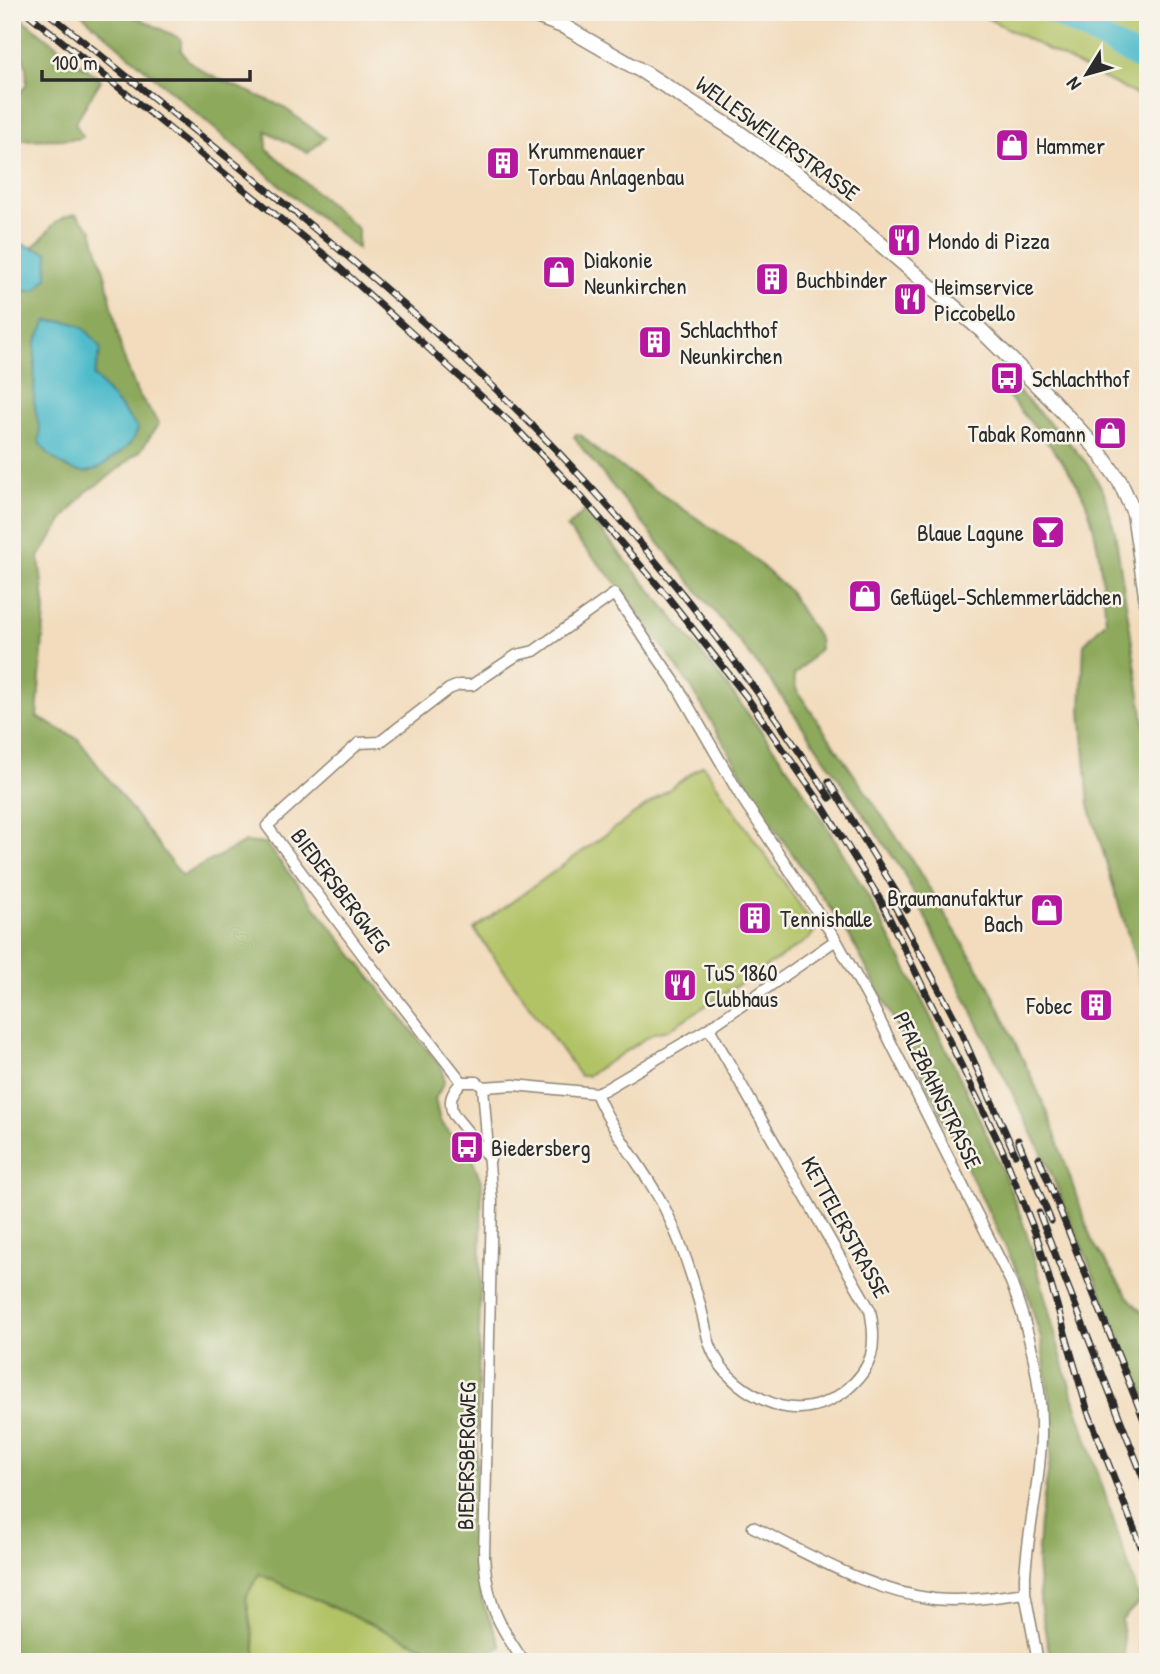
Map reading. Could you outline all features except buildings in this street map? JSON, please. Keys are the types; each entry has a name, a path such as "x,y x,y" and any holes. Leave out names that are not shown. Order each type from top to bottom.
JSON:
{"street":[{"name":"WELLESWEILERSTRASSE","path":"526,12 565,27 645,73 738,132 814,187 965,315 1051,399 1097,449 1120,482 1133,513 1148,610"},
{"path":"1133,513 1148,507"},
{"name":"PFALZBAHNSTRASSE","path":"614,594 674,681 740,795 836,940 872,1005 1011,1282 1021,1309 1038,1386 1041,1425 1039,1461 1026,1553 1025,1593 1038,1662"},
{"name":"BIEDERSBERGWEG","path":"462,1082 267,826 359,743 380,742 449,689 459,685 472,685 517,655 534,651 614,594"},
{"path":"490,1159 453,1114 450,1106 451,1097 462,1082 477,1082 483,1087 513,1085 596,1093 709,1028 836,940"},
{"name":"KETTELERSTRASSE","path":"596,1093 615,1129 666,1210 681,1243 711,1346 732,1379 752,1395 788,1408 804,1409 840,1395 866,1368 873,1351 874,1331 870,1310 709,1028"},
{"name":"BIEDERSBERGWEG","path":"483,1087 492,1202 485,1568 487,1589 494,1613 503,1632 524,1662"},
{"path":"754,1527 856,1578 900,1592 935,1599 980,1599 1025,1593"}],"green space":[{"path":"13,12 101,80 75,123 83,137 12,140 12,100 26,86 27,79 23,56 12,40"},
{"path":"79,12 127,12 181,39 181,50 188,60 207,74 282,106 325,138 308,153 266,131 267,149 358,229 358,249 288,192"},
{"path":"975,12 1125,12 1148,24 1148,101"},
{"path":"76,214 92,230 106,278 122,353 137,392 159,423 141,450 86,492 64,518 39,557 45,611 37,717 78,739 182,876 245,842 266,844 443,1070 444,1083 435,1099 440,1121 473,1160 482,1184 475,1556 482,1600 501,1647 480,1657 450,1656 399,1637 259,1574 246,1597 257,1662 12,1662 12,292 36,290 48,253 30,248 60,219"},
{"path":"1006,383 1011,384 1089,466 1104,493 1115,532 1148,747 1148,1010 1089,805 1081,711 1084,644 1106,621 1094,532 1086,503 1071,474 1009,397 1004,389"},
{"path":"576,434 744,550 788,590 819,639 820,649 794,675 796,689 912,860 989,986 1047,1111 1092,1241 1128,1297 1148,1319 1148,1403 1043,1155 902,870 771,681 584,451 574,437"},
{"path":"584,511 717,673 811,802 881,920 974,1107 1023,1224 1065,1370 1140,1601 1122,1620 1125,1662 1051,1662 1041,1609 1037,1563 1040,1521 1051,1455 1050,1402 1041,1339 1026,1289 915,1060 850,937 769,820 691,687 625,593 567,528"},
{"path":"703,765 816,929 809,939 668,1030 654,1033 587,1076 580,1076 474,929"},
{"path":"259,1573 399,1637 450,1656 480,1657 481,1662 257,1662 246,1597"},
{"path":"1144,1626 1148,1626 1148,1662 1143,1662 1138,1640"}],"water":[{"path":"19,243 48,253 47,277 36,290 12,292 12,246"},
{"path":"46,321 72,323 89,333 101,349 94,376 138,428 126,448 93,471 78,471 65,466 47,453 39,442 40,432 34,402 35,344"}],"waterway":[{"path":"1053,12 1148,63"}],"railway":[{"path":"26,12 331,260 514,426 577,492 667,596 746,696 822,805 881,901 1002,1149 1038,1240 1088,1412 1148,1564"},
{"path":"47,12 360,267 513,406 563,457 659,566 748,680 830,798"},
{"path":"829,782 907,910"},
{"path":"893,903 955,1019 1015,1154"},
{"path":"1018,1140 1051,1221"},
{"path":"1039,1158 1148,1430"},
{"path":"1039,1213 1148,1490"}],"place":[{"name":"Hammer","path":"1012,145"},
{"name":"Krummenauer Torbau Anlagenbau","path":"503,163"},
{"name":"Mondo di Pizza","path":"904,240"},
{"name":"Diakonie Neunkirchen","path":"559,272"},
{"name":"Buchbinder","path":"772,279"},
{"name":"Heimservice Piccobello","path":"910,299"},
{"name":"Schlachthof Neunkirchen","path":"655,342"},
{"name":"Schlachthof","path":"1007,378"},
{"name":"Tabak Romann","path":"1110,433"},
{"name":"Blaue Lagune","path":"1048,532"},
{"name":"Geflügel-Schlemmerlädchen","path":"865,596"},
{"name":"Braumanufaktur Bach","path":"1047,910"},
{"name":"Tennishalle","path":"755,918"},
{"name":"TuS 1860 Clubhaus","path":"680,985"},
{"name":"Fobec","path":"1096,1005"},
{"name":"Biedersberg","path":"467,1147"}]}
